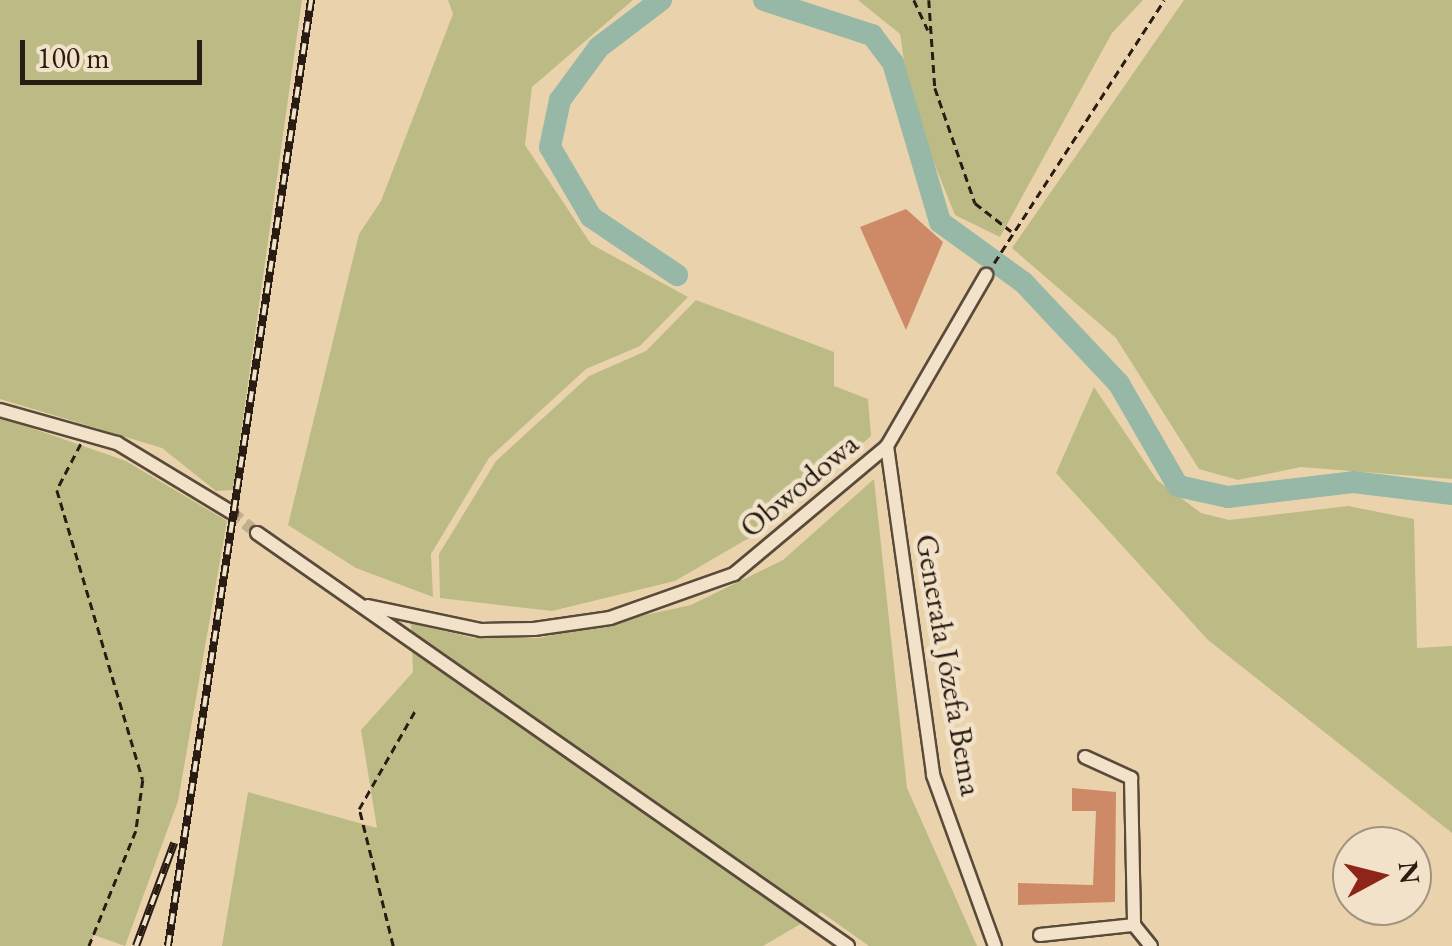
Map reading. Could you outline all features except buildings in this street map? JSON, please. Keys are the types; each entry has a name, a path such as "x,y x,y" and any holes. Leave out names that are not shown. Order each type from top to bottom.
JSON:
{"street":[{"name":"Obwodowa","path":"258,532 368,606 481,630 534,629 676,600 734,574 886,446 986,275"},
{"path":"0,410 87,433 231,512"},
{"name":"Generała Józefa Bema","path":"886,446 933,775 995,946"},
{"path":"368,606 848,946"},
{"path":"1085,757 1131,778 1134,925 1152,946"},
{"path":"1040,934 1134,925"}],"path":[{"path":"914,0 929,32"},
{"path":"929,0 935,88 976,204 1012,232"},
{"path":"986,275 1164,0"},
{"path":"87,433 60,469 57,490 143,780 136,830 89,946"},
{"path":"393,946 359,808 416,708"}],"shaded area":[{"path":"0,0 302,0 233,490 216,491 162,448 0,399"},
{"path":"448,0 633,0 532,87 525,145 591,244 688,297 640,346 586,369 489,458 431,554 433,597 356,568 288,525 359,234 381,201 453,14"},
{"path":"858,0 1143,0 1112,33 1000,237 955,215 911,106 900,34"},
{"path":"1184,0 1452,0 1452,479 1301,467 1238,480 1199,469 1116,338 1012,248"},
{"path":"696,300 834,352 834,386 868,399 871,436 766,528 675,581 552,611 440,598 439,554 496,461 589,376 646,351"},
{"path":"1094,387 1157,480 1201,513 1229,520 1348,506 1414,519 1417,648 1452,646 1452,833 1208,640 1056,473"},
{"path":"0,417 126,461 227,521 178,801 125,946 94,935 90,946 0,946"},
{"path":"874,479 907,788 977,946 869,946 821,912 763,946 222,946 248,792 377,828 361,730 413,672 411,623 473,638 539,638 691,605 783,560"}],"waterway":[{"path":"661,0 599,47 560,100 550,147 591,217 677,275"},
{"path":"764,0 872,35 893,63 940,222 1023,282 1119,384 1178,486 1228,497 1353,482 1452,494"}],"tunnel":[{"path":"231,512 257,533"}],"railway":[{"path":"168,946 311,0"},
{"path":"136,946 174,843"}]}
